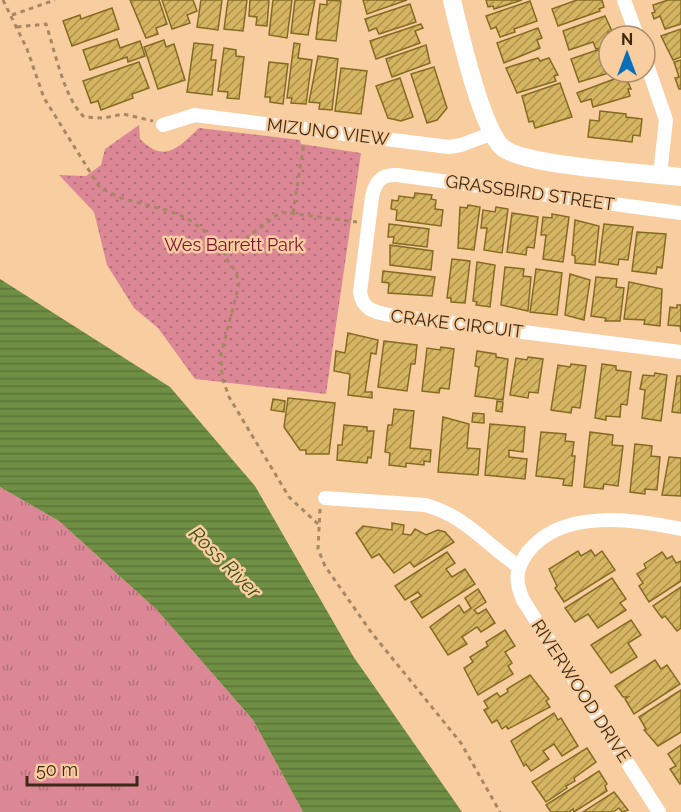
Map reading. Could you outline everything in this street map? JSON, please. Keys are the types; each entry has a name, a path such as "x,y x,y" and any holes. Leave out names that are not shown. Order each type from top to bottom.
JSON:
{"street":[{"path":"452,0 462,48 493,133 501,146 528,158 681,177"},
{"path":"624,0 633,24"},
{"path":"654,84 666,120 660,174"},
{"name":"MIZUNO VIEW","path":"163,125 195,115 449,147 493,133"},
{"name":"GRASSBIRD STREET","path":"380,178 397,175 681,213"},
{"name":"CRAKE CIRCUIT","path":"380,178 372,197 360,292 361,299 369,310 389,315 681,352"},
{"path":"325,498 439,508 471,526 489,545 518,566 531,548 546,536 564,526 585,520 681,529"},
{"name":"RIVERWOOD DRIVE","path":"518,566 518,587 523,600 659,812"}],"path":[{"path":"3,0 12,15 44,98 100,188 109,194 187,218 206,232 236,272 239,284 221,354 222,377 229,397 289,497 318,524"},
{"path":"12,15 55,0"},
{"path":"17,27 46,24 70,98 84,117 104,118 123,114 163,125"},
{"path":"293,213 305,129"},
{"path":"224,255 281,212 357,222 356,232"},
{"path":"325,498 318,524 318,549 325,566 371,632 461,743 500,812"}],"green space":[{"name":"Wes Barrett Park","path":"139,125 140,139 149,147 164,152 178,147 199,128 300,140 301,144 361,153 326,394 195,379 158,328 134,308 107,265 94,212 59,175 86,176 101,165 105,149"},
{"path":"0,487 59,521 157,610 253,720 303,812 0,812"}],"water":[{"name":"Ross River","path":"0,279 170,387 255,486 353,656 462,812 303,812 253,720 157,610 59,521 0,487"}],"building":[{"path":"130,0 159,0 167,24 156,28 158,34 146,38"},
{"path":"162,0 193,0 197,11 187,15 190,23 172,29"},
{"path":"201,0 222,0 218,30 197,27"},
{"path":"228,0 247,0 243,31 224,29"},
{"path":"250,0 269,0 267,26 256,25 257,17 249,16"},
{"path":"273,0 292,0 287,38 269,35"},
{"path":"295,0 315,0 308,35 291,33"},
{"path":"327,0 341,1 336,41 316,39 320,4 327,5"},
{"path":"363,0 407,0 367,14"},
{"path":"486,0 522,0 494,9 493,6 488,7"},
{"path":"577,0 602,0 604,7 599,9 600,11 558,26 552,9"},
{"path":"668,0 681,0 681,24 665,29 660,16 654,19 652,13 655,12 653,5"},
{"path":"530,1 537,21 500,37 496,27 491,29 486,16"},
{"path":"410,4 416,22 379,34 376,28 369,31 365,19"},
{"path":"112,8 119,29 72,46 63,21 80,15 81,19"},
{"path":"605,16 609,24 597,24 596,49 593,42 569,50 563,31"},
{"path":"421,24 423,28 415,31 420,43 376,59 370,41"},
{"path":"538,28 542,38 537,40 540,48 504,63 497,43"},
{"path":"681,29 681,57 673,60 661,36"},
{"path":"117,39 120,48 140,41 145,56 128,62 127,57 90,70 83,50"},
{"path":"164,40 166,47 174,44 185,80 158,89 144,47"},
{"path":"194,43 213,45 211,60 216,60 212,95 187,92"},
{"path":"294,43 300,44 298,58 312,60 306,104 291,103 292,98 287,98"},
{"path":"426,45 430,63 392,77 386,59"},
{"path":"224,48 236,50 236,56 244,57 239,99 227,98 228,92 218,91"},
{"path":"597,50 597,77 579,82 571,59"},
{"path":"318,56 338,59 332,110 319,109 320,103 309,102"},
{"path":"538,58 540,61 549,58 558,75 554,76 556,81 517,93 506,68"},
{"path":"681,60 681,89 679,89 675,78 679,77 674,62"},
{"path":"139,62 149,88 132,94 133,98 101,110 98,101 91,103 83,81"},
{"path":"269,62 288,64 283,104 270,102 270,97 265,97"},
{"path":"434,67 447,108 437,120 427,123 411,74"},
{"path":"341,68 367,71 361,114 335,111"},
{"path":"400,78 413,117 401,121 388,118 376,86"},
{"path":"560,83 572,117 535,128 533,121 529,122 522,96"},
{"path":"601,84 629,84 631,89 628,89 630,96 593,107 591,99 581,102 577,93"},
{"path":"600,111 626,114 626,117 642,119 640,136 633,135 632,142 588,137 590,120 599,121"},
{"path":"415,193 432,195 431,199 436,200 435,209 443,210 441,226 396,220 397,210 391,209 392,200 398,201 399,196 414,198"},
{"path":"468,205 480,207 474,250 458,248 460,207 467,208"},
{"path":"496,207 508,209 502,253 484,250 487,228 481,228 483,210 495,212"},
{"path":"512,213 538,217 534,248 527,247 526,255 507,252"},
{"path":"552,214 569,217 563,262 543,259 546,235 541,235 543,217 552,218"},
{"path":"575,220 599,226 595,265 575,263 575,256 572,255"},
{"path":"389,224 429,229 427,247 393,243 394,237 388,237"},
{"path":"604,224 633,227 628,260 619,259 618,265 599,262"},
{"path":"637,232 666,234 662,268 657,267 656,274 632,271"},
{"path":"390,245 433,251 431,270 390,265"},
{"path":"452,259 470,261 465,303 451,302 451,298 447,298"},
{"path":"477,262 495,265 490,307 476,305 477,302 473,301"},
{"path":"505,267 524,269 523,276 531,277 528,311 501,305"},
{"path":"536,269 562,273 557,315 530,312"},
{"path":"383,271 435,277 432,296 388,293 389,283 382,282"},
{"path":"570,274 590,280 584,320 565,315"},
{"path":"596,277 617,279 616,287 624,288 620,321 605,321 606,318 591,316"},
{"path":"629,282 662,289 660,326 644,324 645,320 624,319"},
{"path":"677,305 681,305 681,332 680,326 668,325 670,307 677,308"},
{"path":"348,333 378,340 376,354 371,353 365,392 372,392 372,398 348,395 350,374 334,371 336,351 345,353"},
{"path":"384,341 417,345 415,364 411,364 407,391 378,387"},
{"path":"441,347 454,349 449,389 440,388 439,393 422,391 427,348 440,350"},
{"path":"477,351 496,354 496,357 508,359 503,400 475,396 479,367 475,366"},
{"path":"528,357 543,359 538,393 529,392 528,398 510,395 516,358 527,360"},
{"path":"571,364 586,366 580,408 572,407 571,413 551,410 558,365 570,367"},
{"path":"602,364 616,366 616,370 631,372 627,405 621,404 620,417 606,416 606,420 595,418"},
{"path":"655,373 667,375 661,421 642,418 645,390 640,389 643,375 654,376"},
{"path":"677,376 681,376 681,413 672,412"},
{"path":"288,398 335,403 329,454 306,454 306,450 300,450 284,427"},
{"path":"273,399 285,401 284,412 271,410"},
{"path":"497,401 503,402 502,412 496,411"},
{"path":"394,409 414,411 410,448 431,450 430,462 424,461 424,465 406,463 406,467 389,465 390,453 385,452 388,425 392,425"},
{"path":"473,413 484,414 484,423 472,422"},
{"path":"443,417 469,424 467,448 480,449 478,475 438,472"},
{"path":"490,424 525,427 523,452 509,450 509,457 527,459 525,479 485,475"},
{"path":"344,425 367,427 367,431 374,431 371,458 368,457 367,463 337,460 338,445 342,445"},
{"path":"541,432 566,434 565,441 574,442 572,486 563,485 564,479 536,476"},
{"path":"590,432 613,435 612,445 623,446 618,486 604,484 603,489 584,487"},
{"path":"635,444 652,446 651,456 660,457 657,490 645,489 645,494 630,492"},
{"path":"669,457 681,458 681,496 662,495"},
{"path":"392,523 404,525 403,534 411,535 415,529 426,535 438,530 445,532 454,542 414,567 410,562 394,573 379,554 372,558 356,533 363,526 392,530"},
{"path":"591,550 595,556 602,551 615,570 564,602 555,588 557,586 549,569 578,551 581,556"},
{"path":"447,552 455,563 446,569 452,577 465,569 475,584 422,618 411,602 421,596 418,592 405,600 395,586"},
{"path":"662,552 667,559 672,556 676,563 681,561 681,581 649,602 639,586 643,583 637,574 646,568 644,564"},
{"path":"612,578 626,599 620,603 626,610 598,628 588,614 575,622 565,608"},
{"path":"681,587 681,628 677,631 665,616 662,618 653,606"},
{"path":"478,589 486,602 474,610 478,614 486,609 495,623 481,632 477,627 462,637 467,644 448,655 430,627 459,605 464,613 471,608 465,598"},
{"path":"631,620 641,635 628,643 637,657 611,673 591,645"},
{"path":"505,630 515,646 505,652 512,663 508,666 513,674 478,695 464,668 473,662 470,657 488,646 486,642"},
{"path":"655,660 661,669 667,665 680,684 634,714 625,699 628,697 623,697 615,686"},
{"path":"530,675 549,699 546,701 550,707 508,729 506,726 502,729 497,720 492,723 484,710 488,708 484,701 497,693 500,697 508,692 507,689"},
{"path":"681,690 681,732 658,746 644,730 646,729 639,717"},
{"path":"554,713 558,720 561,718 578,746 562,756 554,744 543,751 549,759 531,771 526,764 524,766 511,741"},
{"path":"681,745 680,784 670,769 676,766 668,754"},
{"path":"587,748 596,762 574,778 575,781 566,786 567,788 546,802 532,782"},
{"path":"599,771 607,784 605,786 607,791 574,812 573,809 569,812 551,812 546,805"},
{"path":"614,792 628,810 622,812 619,808 613,812 583,812"}]}
